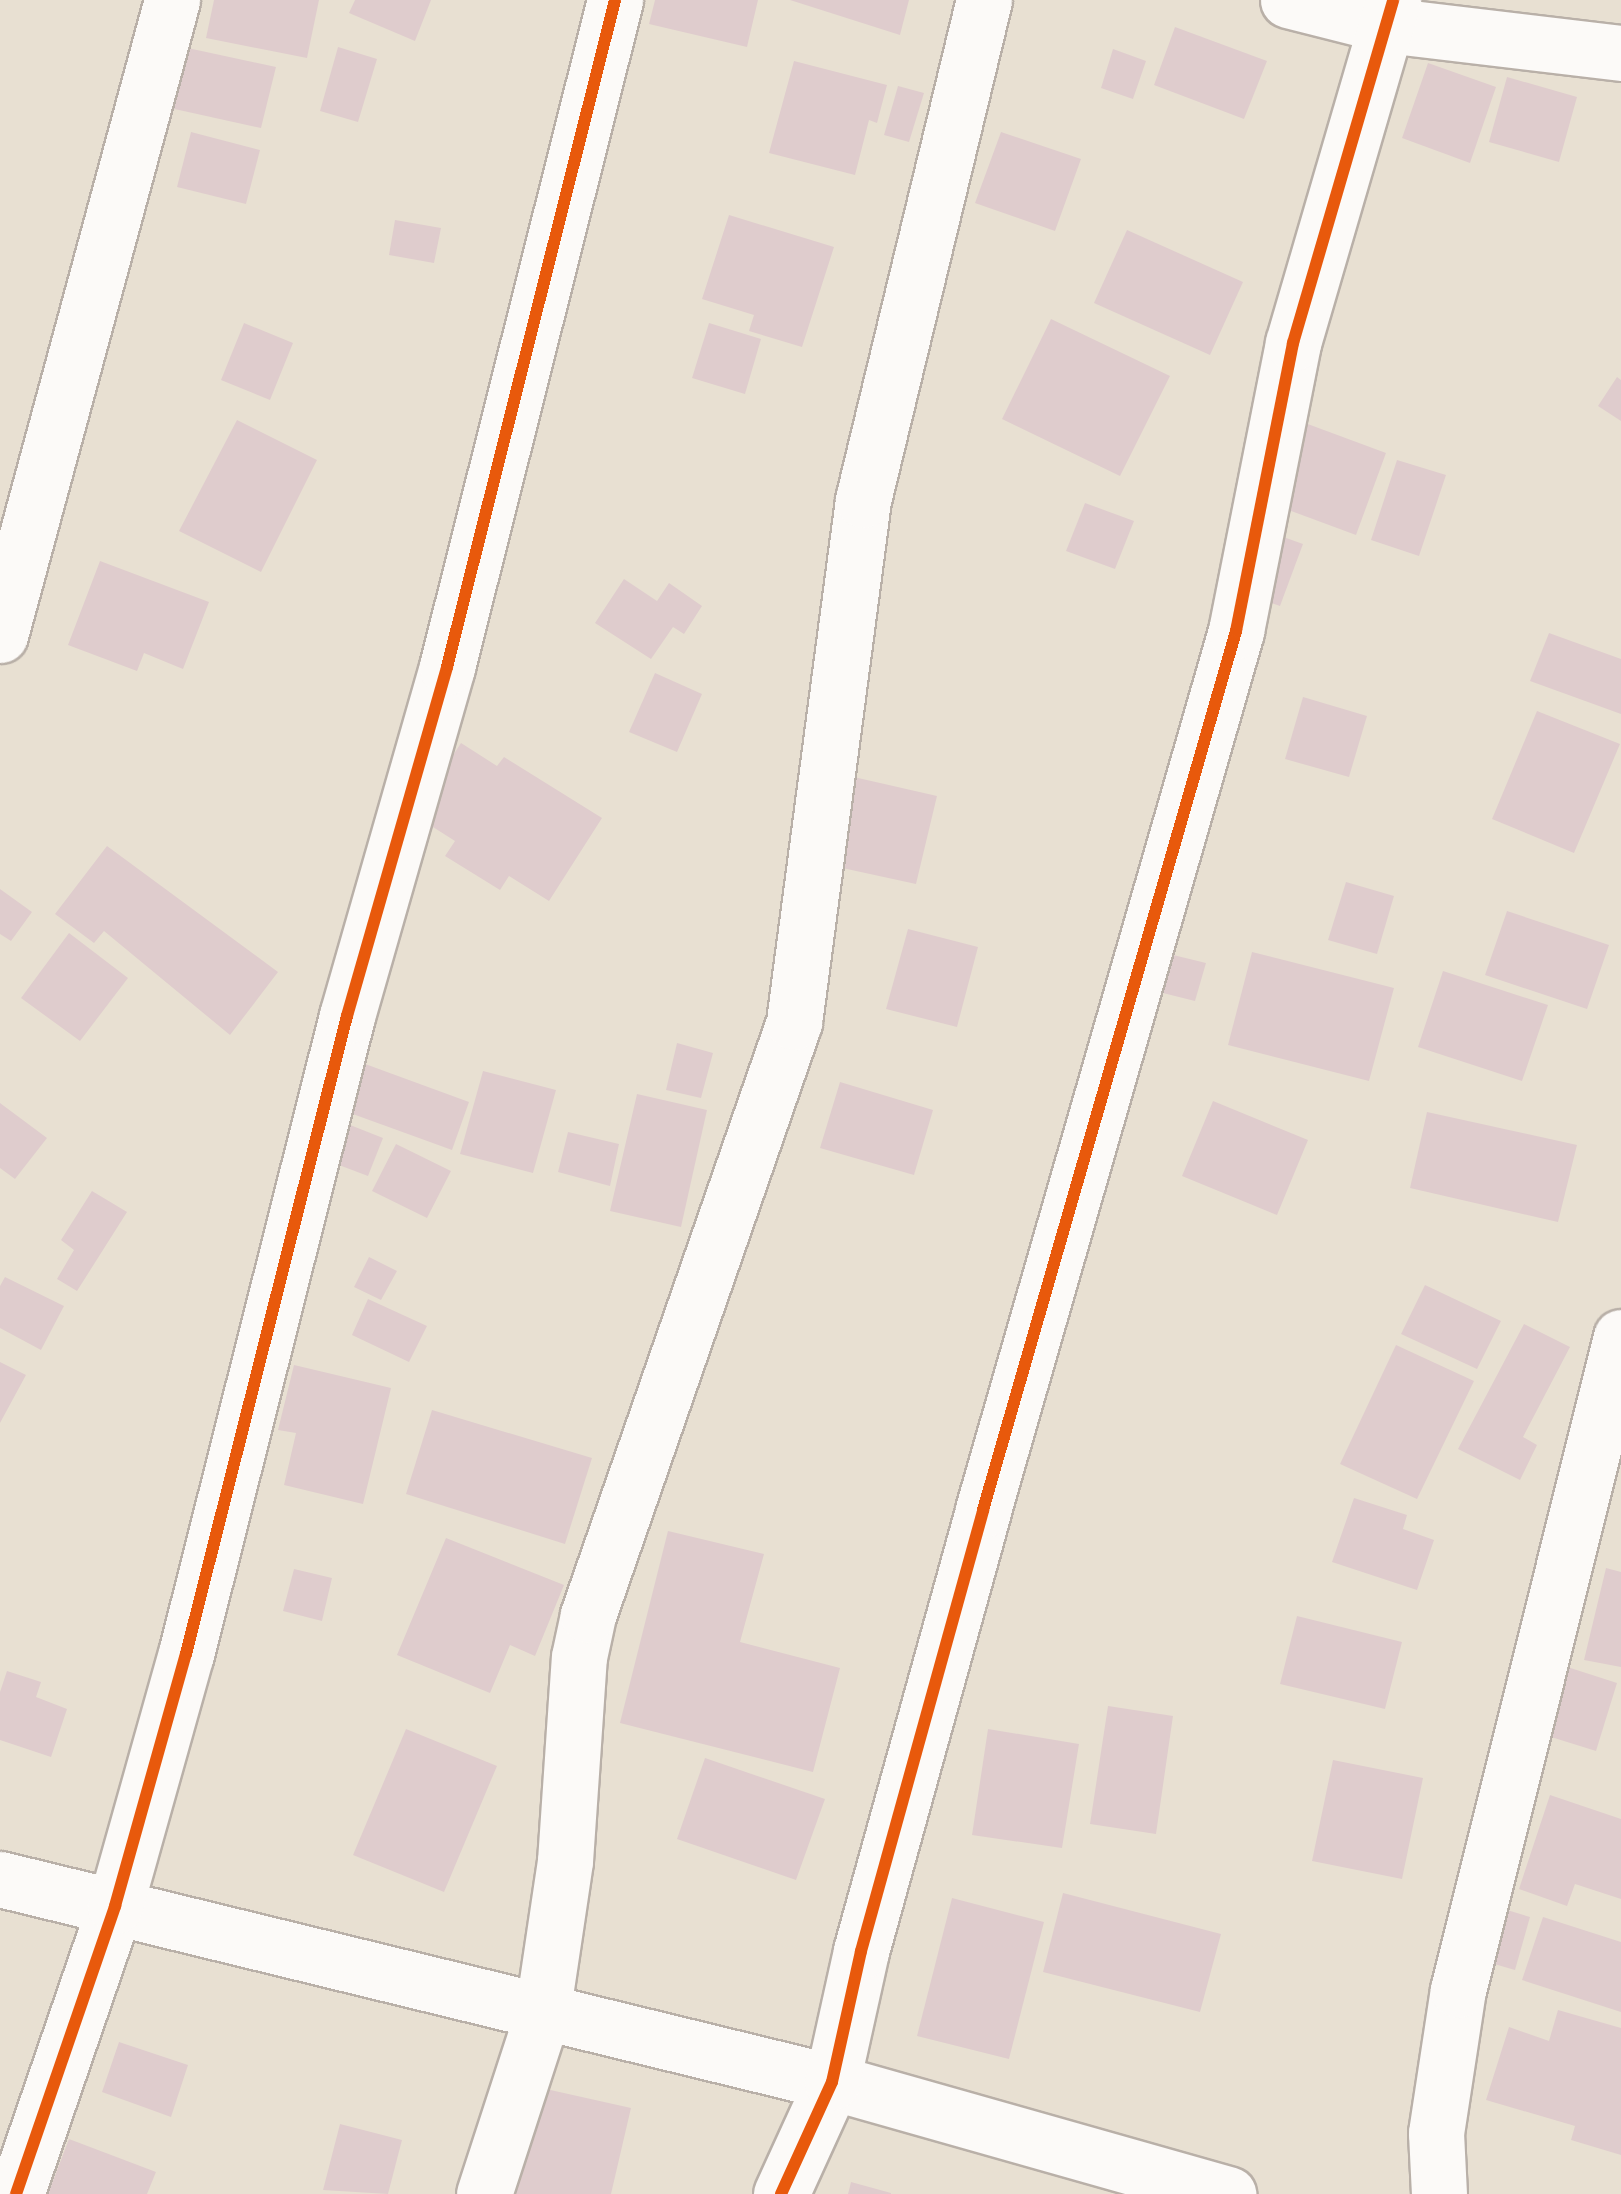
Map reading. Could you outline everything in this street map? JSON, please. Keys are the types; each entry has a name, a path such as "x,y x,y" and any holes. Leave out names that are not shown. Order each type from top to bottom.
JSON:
{"street":[{"path":"0,635 172,0"},
{"path":"16,2194 115,1906 225,1504 347,1016 447,667 614,0"},
{"path":"484,2194 542,2015 566,1861 579,1657 588,1615 794,1022 863,500 984,0"},
{"path":"1288,0 1390,12 1621,52"},
{"path":"781,2194 832,2082 861,1951 983,1510 1236,631 1293,342 1390,12"},
{"path":"1439,2194 1436,2134 1458,1990 1621,1337"},
{"path":"0,1879 542,2015 832,2082 1222,2193"}],"building":[{"path":"214,0 319,0 307,58 206,38"},
{"path":"355,0 431,0 415,41 349,13"},
{"path":"655,0 758,0 747,47 649,24"},
{"path":"790,0 909,0 900,35"},
{"path":"1175,27 1267,61 1244,119 1154,85"},
{"path":"183,47 276,67 261,128 170,108"},
{"path":"338,47 377,59 358,122 320,111"},
{"path":"1113,49 1146,61 1133,99 1101,88"},
{"path":"794,61 887,85 877,123 869,120 855,175 769,153"},
{"path":"1428,63 1496,87 1470,163 1402,138"},
{"path":"1507,77 1577,97 1559,162 1489,142"},
{"path":"898,86 924,93 909,142 884,135"},
{"path":"191,132 260,150 246,204 177,187"},
{"path":"1001,132 1081,159 1055,231 975,203"},
{"path":"729,215 834,247 802,347 749,331 754,315 702,299"},
{"path":"395,220 441,228 434,263 389,255"},
{"path":"1127,230 1243,282 1210,355 1094,303"},
{"path":"1051,319 1170,376 1120,476 1002,419"},
{"path":"244,323 293,343 270,400 221,380"},
{"path":"709,323 761,339 745,394 692,378"},
{"path":"1617,377 1621,380 1621,421 1598,406"},
{"path":"237,420 317,460 261,572 179,531"},
{"path":"1305,423 1386,453 1356,535 1275,505"},
{"path":"1397,460 1446,475 1419,556 1371,540"},
{"path":"1085,503 1134,521 1115,569 1066,551"},
{"path":"1275,534 1303,544 1280,606 1252,596"},
{"path":"100,561 209,602 183,669 144,653 137,671 68,645"},
{"path":"624,579 657,601 669,583 702,606 684,634 673,627 651,659 595,623"},
{"path":"1549,633 1621,659 1621,714 1530,681"},
{"path":"655,673 702,694 677,752 629,732"},
{"path":"1303,697 1367,716 1349,777 1285,759"},
{"path":"1537,711 1620,744 1574,853 1492,819"},
{"path":"461,743 497,766 504,757 602,818 549,901 509,876 500,890 445,856 455,841 414,815"},
{"path":"845,775 937,796 916,884 824,864"},
{"path":"107,846 278,972 230,1035 104,931 94,943 55,914"},
{"path":"1346,882 1394,896 1377,954 1328,940"},
{"path":"0,889 32,912 11,941 0,934"},
{"path":"1507,911 1609,945 1587,1009 1485,975"},
{"path":"908,929 978,947 957,1027 886,1009"},
{"path":"69,933 128,978 80,1041 21,998"},
{"path":"1252,952 1394,988 1369,1081 1228,1045"},
{"path":"1165,953 1206,963 1195,1001 1155,991"},
{"path":"1443,971 1548,1005 1522,1081 1418,1047"},
{"path":"677,1043 713,1053 701,1098 666,1090"},
{"path":"357,1061 469,1102 452,1150 339,1109"},
{"path":"483,1071 556,1090 533,1173 460,1154"},
{"path":"840,1082 933,1110 914,1175 820,1148"},
{"path":"637,1094 707,1110 681,1227 610,1211"},
{"path":"1213,1101 1308,1140 1277,1215 1182,1176"},
{"path":"0,1103 47,1138 15,1179 0,1168"},
{"path":"1427,1112 1577,1145 1558,1222 1410,1188"},
{"path":"345,1123 383,1138 368,1176 331,1162"},
{"path":"568,1132 619,1144 610,1186 558,1172"},
{"path":"396,1144 451,1171 427,1218 372,1191"},
{"path":"92,1191 127,1212 77,1291 57,1279 74,1250 61,1240"},
{"path":"369,1257 397,1271 381,1300 354,1287"},
{"path":"5,1277 64,1306 41,1350 0,1328 0,1286"},
{"path":"1425,1285 1501,1321 1477,1369 1401,1334"},
{"path":"368,1299 427,1326 409,1362 352,1335"},
{"path":"1524,1324 1570,1347 1523,1437 1537,1445 1520,1480 1458,1449"},
{"path":"1396,1345 1474,1381 1417,1499 1340,1464"},
{"path":"0,1362 26,1375 0,1423"},
{"path":"294,1365 391,1388 363,1504 284,1485 296,1433 278,1430"},
{"path":"432,1410 592,1458 565,1544 406,1494"},
{"path":"1354,1498 1407,1515 1403,1529 1434,1540 1417,1590 1332,1562"},
{"path":"668,1531 764,1554 740,1642 840,1668 813,1772 620,1723"},
{"path":"446,1538 564,1585 535,1656 510,1645 490,1693 397,1655"},
{"path":"1606,1568 1621,1572 1621,1667 1584,1660"},
{"path":"294,1569 332,1578 322,1621 283,1611"},
{"path":"1297,1616 1402,1642 1385,1709 1280,1684"},
{"path":"1558,1664 1617,1683 1596,1751 1535,1732"},
{"path":"7,1671 41,1682 36,1697 67,1709 51,1757 0,1740 0,1692"},
{"path":"1108,1706 1173,1716 1156,1834 1090,1824"},
{"path":"406,1729 497,1766 444,1892 353,1855"},
{"path":"988,1729 1079,1744 1062,1848 972,1835"},
{"path":"705,1758 825,1799 796,1880 677,1839"},
{"path":"1333,1760 1423,1778 1402,1879 1312,1861"},
{"path":"1550,1795 1621,1819 1621,1899 1575,1884 1567,1906 1519,1889"},
{"path":"1063,1893 1221,1934 1200,2012 1043,1972"},
{"path":"952,1898 1044,1922 1009,2059 917,2036"},
{"path":"1494,1906 1530,1917 1515,1970 1477,1959"},
{"path":"1543,1917 1621,1942 1621,2012 1522,1980"},
{"path":"1558,2010 1621,2028 1621,2155 1571,2140 1575,2126 1486,2100 1509,2027 1549,2041"},
{"path":"119,2042 188,2065 171,2117 102,2092"},
{"path":"537,2087 631,2108 611,2194 513,2194"},
{"path":"340,2124 402,2140 388,2194 323,2190"},
{"path":"69,2139 156,2172 147,2194 48,2194"},
{"path":"851,2182 891,2193 891,2194 848,2194"}],"cycle path":[{"path":"16,2194 115,1906 186,1654 347,1016 447,667 615,0"},
{"path":"781,2194 832,2082 861,1951 983,1510 1236,631 1293,343 1393,0"}]}
